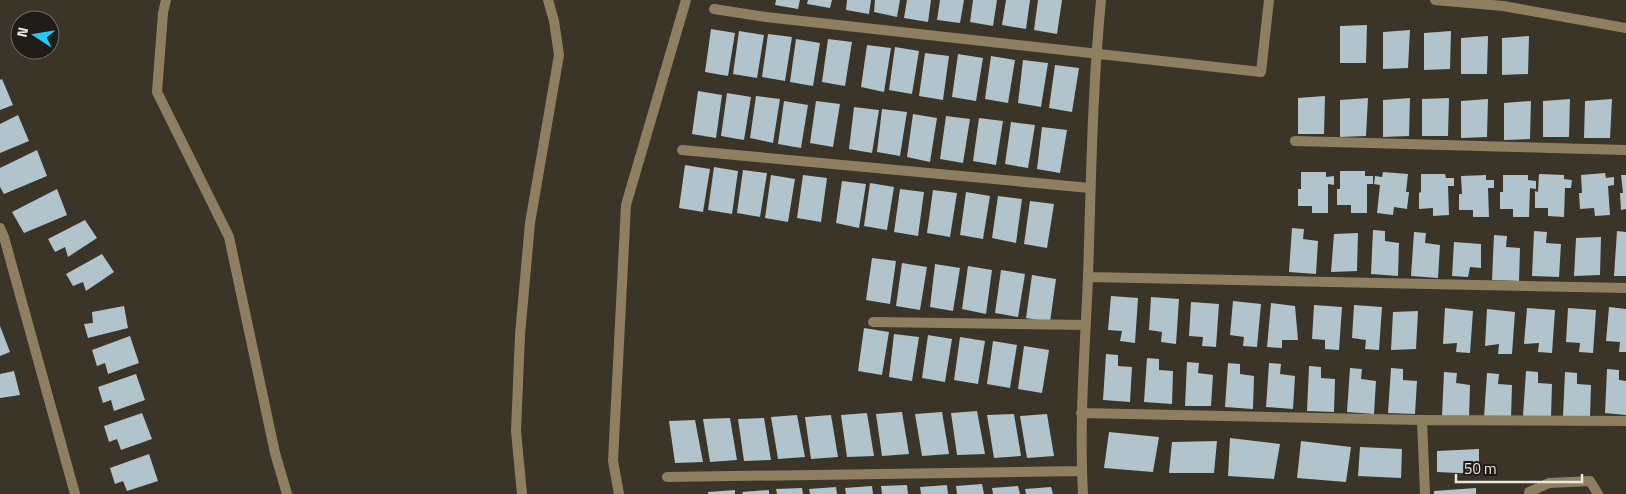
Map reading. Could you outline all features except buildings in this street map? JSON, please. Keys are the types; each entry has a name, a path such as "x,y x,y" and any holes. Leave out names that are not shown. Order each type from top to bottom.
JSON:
{"street":[{"path":"166,0 163,13 157,92 230,237 275,453 287,494"},
{"path":"522,494 516,431 520,335 530,223 559,55 554,21 548,0"},
{"path":"619,494 613,461 626,205 686,0"},
{"path":"1083,494 1081,413 1096,54 1101,0"},
{"path":"714,9 766,17 1261,72 1269,0"},
{"path":"1435,0 1502,6 1626,28"},
{"path":"1295,141 1626,150"},
{"path":"682,150 1090,188"},
{"path":"0,228 4,236 75,494"},
{"path":"1088,277 1626,288"},
{"path":"873,322 1086,325"},
{"path":"1081,413 1422,420 1626,421"},
{"path":"1422,420 1425,494"},
{"path":"667,477 1082,471"},
{"path":"1529,494 1529,492 1548,483 1590,482 1598,494"}]}
